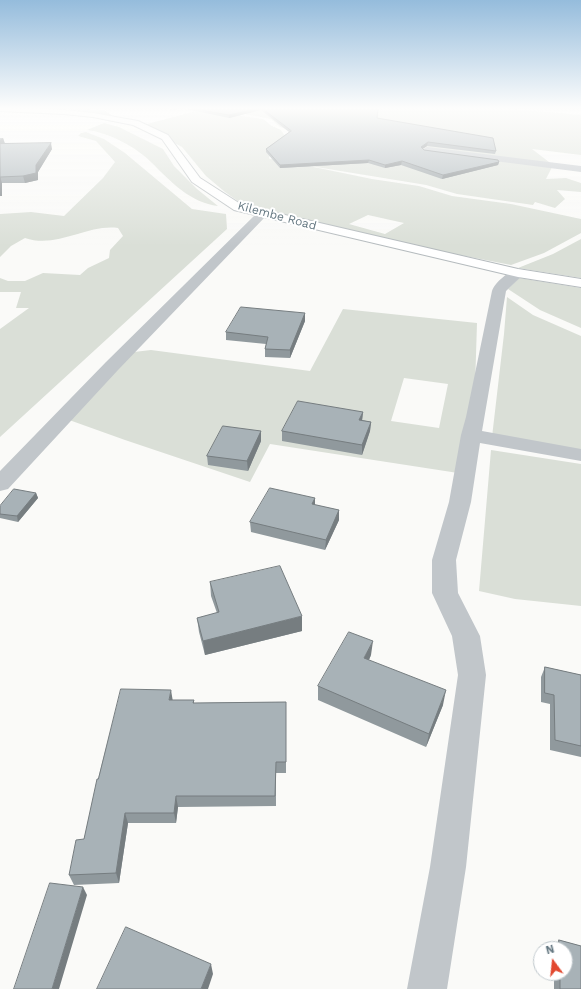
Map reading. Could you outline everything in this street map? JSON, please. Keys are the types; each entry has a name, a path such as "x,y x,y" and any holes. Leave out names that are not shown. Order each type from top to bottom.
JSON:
{"main road":[{"name":"Kilembe Road","path":"177,154 196,180 238,208 518,273 581,283"}],"street":[{"path":"461,154 581,169"},
{"path":"0,484 112,366 262,214"},
{"path":"427,989 448,867 472,675 466,636 445,593 444,560 460,502 471,435 476,417 500,288 518,273"},
{"path":"471,435 581,455"}],"shaded area":[{"path":"108,154 126,154 192,209 226,214 227,229 0,437 0,329 29,308 16,308 21,292 0,292 0,278 8,281 25,281 43,273 80,275 88,268 109,258 110,250 123,236 118,228 106,228 95,229 49,241 37,241 25,238 11,246 0,257 0,214 31,212 64,216 103,178 115,162"},
{"path":"141,154 166,154 174,166 197,189 218,206 199,201 190,196"},
{"path":"188,154 270,154 270,159 278,158 280,154 539,154 553,165 546,179 566,178 581,183 581,192 557,190 565,199 555,208 535,202 533,205 457,194 426,185 304,165 372,179 419,186 452,196 511,204 581,219 581,233 544,253 511,265 337,231 279,216 242,204 206,176","holes":["368,215 404,223 385,234 349,224"]},
{"path":"581,239 581,278 518,268 553,254"},
{"path":"519,278 581,288 581,328 540,310 508,289"},
{"path":"507,297 533,315 581,336 581,450 492,437"},
{"path":"343,309 477,323 475,387 458,473 270,444 250,482 58,416 134,352 151,350 310,371","holes":["404,378 448,384 439,428 391,421"]},
{"path":"491,450 581,464 581,606 515,599 479,591"}],"building":[{"path":"0,154 43,154 36,165 36,173 23,176 0,177"},
{"path":"271,154 455,154 498,160 499,162 443,175 402,161 385,165 369,160 280,165"},
{"path":"241,307 305,313 290,350 265,349 268,337 226,332"},
{"path":"298,401 363,412 359,420 371,422 362,445 282,431"},
{"path":"223,426 261,431 247,461 207,456"},
{"path":"270,488 315,498 312,504 339,510 326,540 250,522"},
{"path":"14,489 36,493 17,516 0,514 0,506"},
{"path":"280,566 302,616 203,641 197,618 219,612 210,582"},
{"path":"349,632 373,641 364,658 446,690 429,734 318,686"},
{"path":"545,667 581,675 581,746 555,740 554,695 545,693"},
{"path":"121,689 171,690 169,700 194,700 193,703 286,702 286,762 276,762 275,796 176,796 174,813 125,813 116,873 69,875 76,840 84,839 97,779"},
{"path":"50,883 83,887 52,989 14,989"},
{"path":"126,927 211,964 201,989 97,989"},
{"path":"573,944 581,946 581,989 560,989 560,981 573,981"}]}
